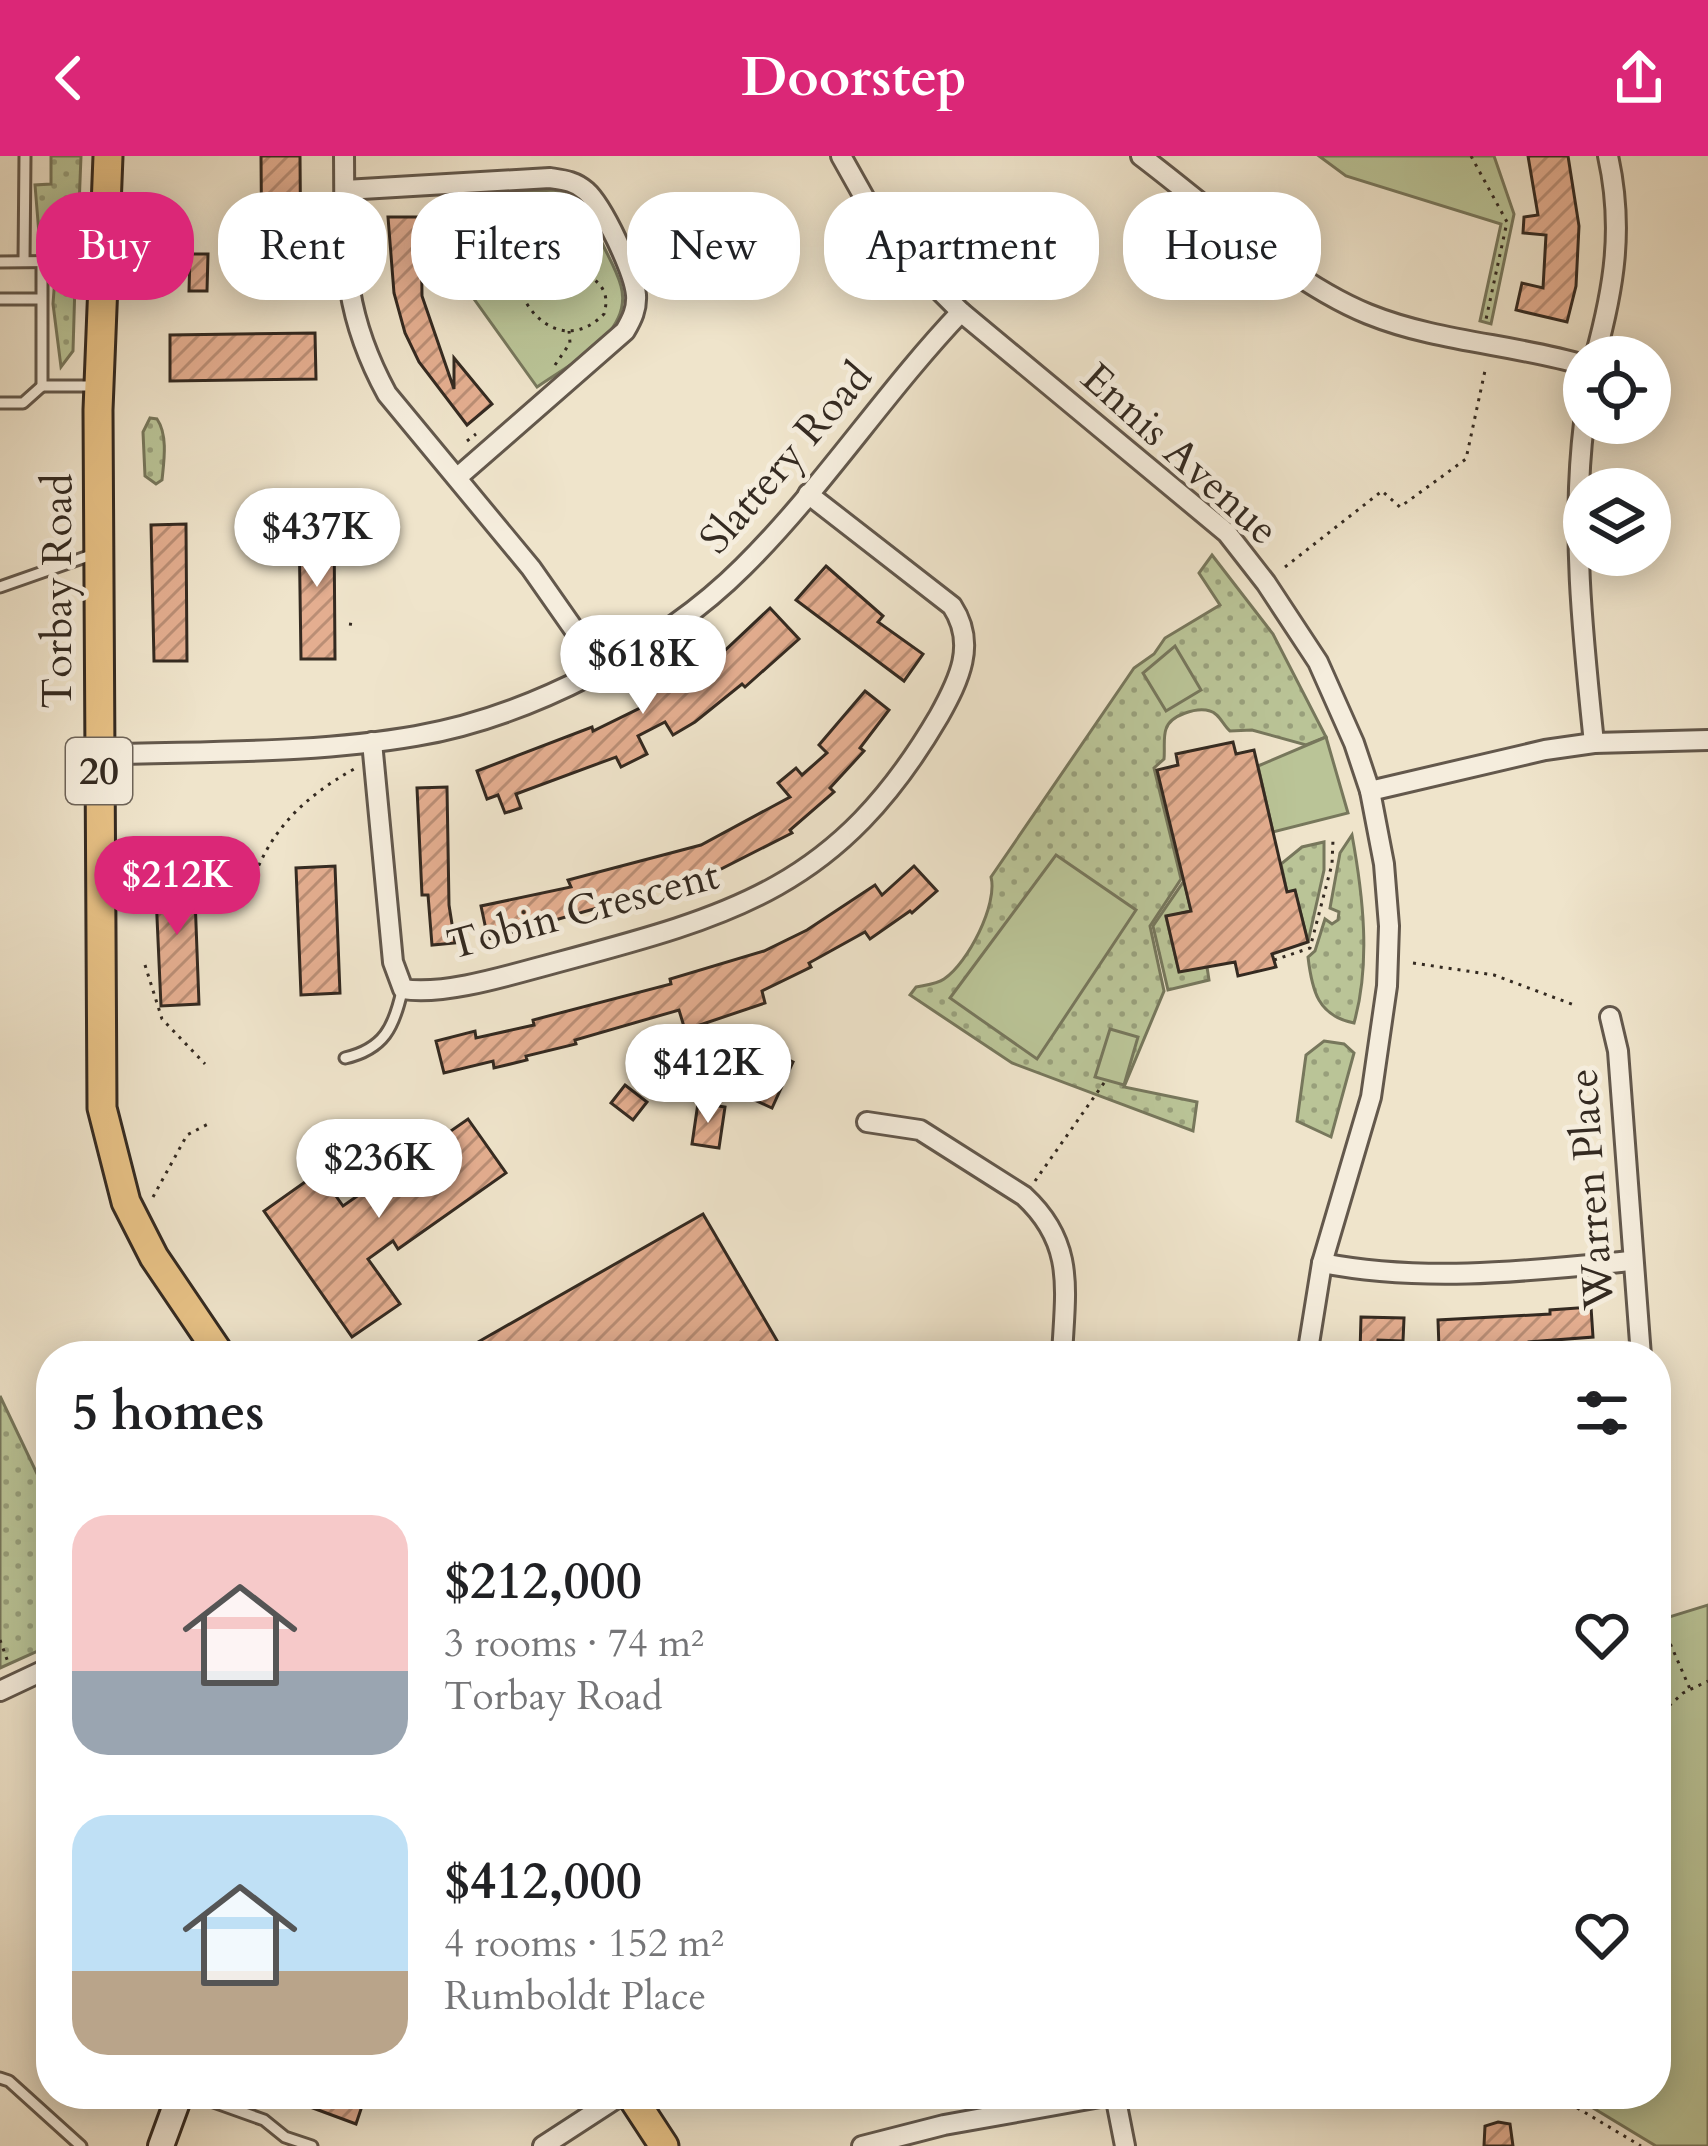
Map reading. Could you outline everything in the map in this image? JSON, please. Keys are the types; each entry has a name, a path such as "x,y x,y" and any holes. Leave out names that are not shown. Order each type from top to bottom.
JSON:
{"main road":[{"name":"Torbay Road","path":"106,192 108,156"},
{"name":"Torbay Road","path":"101,300 101,1087 106,1130 126,1202 154,1257 211,1341"},
{"path":"161,2146 175,2109"},
{"path":"638,2109 664,2146"}],"street":[{"path":"344,156 347,285 361,341 387,394 532,568 601,668"},
{"name":"Ennis Avenue","path":"841,156 887,238 962,312 1227,533 1318,662 1354,743 1370,791 1384,863 1390,926 1385,1005 1371,1097 1322,1263 1309,1341"},
{"path":"1141,156 1314,286 1364,313 1418,331 1563,361"},
{"path":"1601,336 1613,291 1617,239 1608,156"},
{"path":"345,190 550,178 572,181 600,210 632,278 637,298 625,332 459,476"},
{"name":"Slattery Road","path":"99,755 371,742 463,724 601,668 663,631 744,567 962,312"},
{"path":"1583,444 1581,586 1594,743"},
{"name":"Tobin Crescent","path":"371,742 393,962 403,988 438,988 512,974 699,922 770,892 819,859 863,820 899,777 948,699 966,649 952,606 808,494"},
{"path":"1370,791 1493,760 1594,743 1708,740"},
{"name":"Warren Place","path":"1610,1017 1618,1052 1639,1341"},
{"path":"867,1122 920,1130 1039,1209 1061,1246 1062,1341"},
{"path":"1322,1263 1371,1273 1429,1275 1630,1261"},
{"path":"0,1690 36,1673"},
{"path":"543,2146 603,2109"},
{"path":"862,2146 1033,2109"},
{"path":"1119,2109 1125,2146"}],"lane":[{"path":"25,156 25,262"},
{"path":"0,262 36,262"},
{"path":"0,299 36,299"},
{"path":"41,300 42,386"},
{"path":"0,403 23,403 42,386 98,386"},
{"path":"0,586 100,552"},
{"path":"345,1058 382,1042 391,1030 403,988"},
{"path":"0,2078 36,2105"},
{"path":"40,2109 82,2146"},
{"path":"233,2109 264,2120 284,2141 313,2146"}],"path":[{"path":"1471,156 1507,222 1484,326"},
{"path":"523,300 539,320 569,329 595,323 604,314 603,288"},
{"path":"544,378 570,344 569,329"},
{"path":"1285,567 1382,491 1400,507 1466,459 1486,364"},
{"path":"467,441 483,428"},
{"path":"349,624 357,625"},
{"path":"250,891 258,865 285,819 325,785 354,769"},
{"path":"1274,960 1310,948 1334,840"},
{"path":"1413,963 1494,975 1577,1006"},
{"path":"145,965 162,1019 206,1064"},
{"path":"1034,1182 1106,1080"},
{"path":"152,1199 187,1135 208,1124"},
{"path":"0,1640 10,1666"},
{"path":"1671,1645 1690,1689"},
{"path":"1671,1705 1708,1681"},
{"path":"1579,2109 1641,2146"}],"green space":[{"path":"51,156 81,156 80,192 36,192 36,197 35,185 51,184"},
{"path":"1319,156 1494,156 1514,214 1491,324 1480,321 1501,224 1346,176"},
{"path":"603,246 621,286 618,319 596,346 537,387 475,300 603,300"},
{"path":"53,300 75,300 73,351 61,367"},
{"path":"150,418 157,419 164,440 162,480 156,484 145,476 143,432"},
{"path":"1212,555 1273,634 1326,737 1306,745 1252,730 1230,731 1216,714 1205,710 1178,716 1166,729 1164,759 1154,768 1181,879 1150,926 1164,991 1124,1087 1197,1102 1193,1131 1012,1063 910,995 916,987 944,979 962,960 986,917 991,877 1134,668 1154,654 1165,638 1220,605 1199,573"},
{"path":"1175,646 1201,690 1166,711 1143,673"},
{"path":"1326,737 1348,813 1273,832 1258,766"},
{"path":"1352,835 1364,929 1354,1023 1332,1015 1319,1000 1308,957 1315,951 1325,919 1332,924 1338,920 1339,912 1330,908 1340,853"},
{"path":"1324,842 1324,870 1308,942 1295,891 1287,892 1281,864 1302,847"},
{"path":"1056,855 1136,910 1037,1059 950,998"},
{"path":"1184,881 1191,911 1166,917 1179,971 1207,967 1209,980 1168,990 1153,926"},
{"path":"1110,1029 1138,1037 1124,1085 1095,1077"},
{"path":"1324,1041 1344,1044 1354,1053 1331,1137 1297,1121 1306,1055"},
{"path":"0,1396 36,1472 36,1652 0,1668"},
{"path":"1708,1605 1708,2146 1656,2146 1595,2109 1671,2109 1671,1616"}],"building":[{"path":"261,156 300,156 300,192 261,192"},
{"path":"1528,156 1568,156 1579,226 1576,286 1567,322 1516,310 1522,283 1543,288 1546,235 1523,233 1524,217 1538,215"},
{"path":"388,217 411,217 411,300 423,300 454,389 454,358 492,404 467,425 419,362 394,293"},
{"path":"194,254 208,254 207,291 194,291"},
{"path":"315,333 316,379 170,381 170,335"},
{"path":"299,522 334,522 335,659 301,659"},
{"path":"186,524 187,661 154,661 151,525"},
{"path":"826,566 883,616 878,622 923,654 904,681 796,600"},
{"path":"770,608 799,639 745,687 742,684 695,722 673,735 665,722 638,736 647,754 621,767 616,757 516,794 521,808 505,813 498,795 487,799 477,771 592,727 593,731 646,705 643,700 671,683 675,690"},
{"path":"865,691 889,710 860,748 864,751 830,788 834,792 792,833 717,871 613,898 615,903 488,939 481,906 571,887 568,880 701,845 790,797 778,783 796,768 802,775 827,753 819,745"},
{"path":"1233,742 1236,754 1254,750 1287,892 1295,890 1308,942 1272,954 1276,967 1238,976 1235,962 1179,972 1166,916 1191,911 1157,770 1178,765 1176,754"},
{"path":"447,787 449,905 455,943 432,945 428,895 422,895 417,788"},
{"path":"335,866 340,993 301,995 296,868"},
{"path":"914,866 937,891 870,939 865,932 762,991 765,1003 685,1030 679,1010 526,1056 527,1060 494,1068 493,1061 444,1073 436,1041 534,1025 533,1020 671,984 670,979 764,951 807,930 875,885 882,895"},
{"path":"194,871 199,1004 161,1006 155,873"},
{"path":"756,1045 793,1062 772,1108 735,1091"},
{"path":"653,1065 682,1065 682,1085 653,1085"},
{"path":"625,1085 647,1102 633,1120 611,1103"},
{"path":"698,1103 725,1107 719,1148 692,1144"},
{"path":"468,1119 506,1173 398,1249 393,1241 368,1259 400,1304 352,1337 264,1211 319,1172 343,1206"},
{"path":"703,1214 777,1341 480,1341"},
{"path":"1591,1307 1593,1337 1439,1341 1438,1320 1550,1314 1550,1310"},
{"path":"1361,1317 1404,1318 1403,1341 1360,1341"},
{"path":"316,2109 361,2109 356,2124"},
{"path":"1510,2124 1513,2146 1484,2146 1485,2126"}]}
